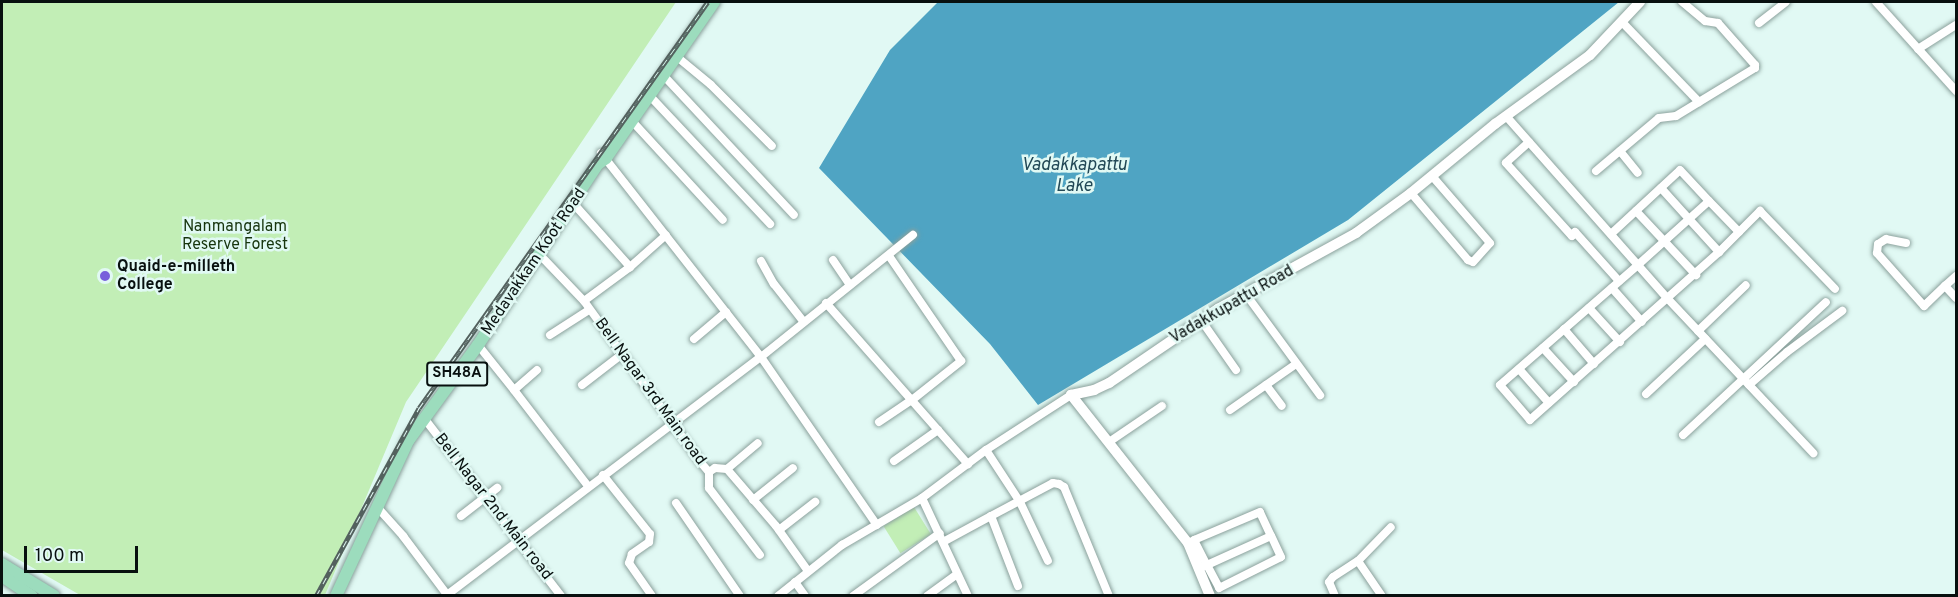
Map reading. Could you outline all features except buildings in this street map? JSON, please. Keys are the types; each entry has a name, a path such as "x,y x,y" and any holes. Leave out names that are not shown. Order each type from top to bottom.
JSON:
{"main road":[{"name":"SH48A","path":"602,158 710,2"},
{"name":"Medavakkam Koot Road","path":"341,592 408,441 540,255 602,158 632,121 714,2"},
{"path":"2,564 54,596"},
{"path":"2,576 32,596"}],"street":[{"name":"Vadakkupattu Road","path":"778,596 808,571 876,525 922,498 986,450 1071,395 1094,390 1109,382 1245,293 1356,233 1411,194 1506,116 1590,55 1640,2"},
{"path":"1596,171 1659,118 1676,116 1755,65 1718,23 1706,21 1682,2"},
{"path":"1759,23 1786,2"},
{"path":"1876,2 1956,91"},
{"path":"1622,22 1699,102"},
{"path":"1918,49 1956,25"},
{"path":"676,56 711,85 772,146"},
{"path":"664,76 794,214"},
{"path":"649,94 770,224"},
{"path":"1506,116 1668,299 1813,453"},
{"path":"632,121 723,220"},
{"path":"1529,142 1506,163 1572,236 1575,232 1619,281"},
{"path":"1620,151 1638,173"},
{"path":"602,158 666,235 761,357 876,525"},
{"path":"1611,234 1680,170 1739,232"},
{"path":"1411,194 1468,260 1473,262 1490,243 1432,176"},
{"path":"1661,188 1719,252"},
{"path":"1709,201 1500,385 1530,420 1696,275 1760,211 1835,290"},
{"path":"573,203 630,267"},
{"path":"1636,211 1696,275"},
{"path":"584,301 630,267 666,235"},
{"path":"378,508 403,536 448,595 519,538 672,426 913,235"},
{"path":"1906,243 1886,239 1878,244 1877,254 1924,306 1956,276"},
{"name":"Bell Nagar 3rd Main road","path":"540,255 584,301 672,426 709,472 715,468 727,469 779,530 808,571"},
{"path":"879,422 912,400 961,361 889,256"},
{"path":"832,260 850,285"},
{"path":"761,261 774,284 804,321"},
{"path":"1698,331 1746,285"},
{"path":"1945,286 1956,297"},
{"path":"1612,288 1642,322"},
{"path":"1245,293 1320,395"},
{"path":"1746,382 1826,302"},
{"path":"826,303 968,464"},
{"path":"1589,308 1620,342"},
{"path":"550,335 589,310"},
{"path":"1683,435 1746,382 1842,311"},
{"path":"694,339 726,312"},
{"path":"1201,320 1236,370"},
{"path":"1564,329 1594,364"},
{"path":"1646,394 1705,339"},
{"path":"478,345 588,486"},
{"path":"1543,348 1574,382"},
{"path":"582,385 621,355"},
{"path":"1230,410 1296,364"},
{"path":"1519,369 1549,403"},
{"path":"514,390 537,370"},
{"path":"1266,385 1282,406"},
{"path":"1071,395 1191,541 1213,592 1281,557 1260,512 1191,541"},
{"path":"1109,442 1162,406"},
{"name":"Bell Nagar 2nd Main road","path":"424,418 519,538 561,596"},
{"path":"894,461 938,430"},
{"path":"727,469 758,443"},
{"path":"986,450 1020,502 1048,561"},
{"path":"753,500 793,468"},
{"path":"709,472 710,488 760,555"},
{"path":"603,475 650,534 649,542 632,554 629,563 652,596"},
{"path":"854,596 942,538 1020,502 1053,483 1064,487 1109,596"},
{"path":"460,516 497,488"},
{"path":"922,498 968,596"},
{"path":"779,530 815,502"},
{"path":"676,503 740,596"},
{"path":"991,516 1018,586"},
{"path":"1335,596 1329,582 1358,561 1391,527"},
{"path":"1202,566 1271,536"},
{"path":"1358,561 1382,596"},
{"path":"927,596 957,574"},
{"path":"795,582 805,596"}],"green space":[{"name":"Nanmangalam Reserve Forest","path":"2,2 676,2 406,402 325,595 80,595 2,550"},
{"path":"914,507 931,534 900,553 883,526"}],"water":[{"name":"Vadakkapattu Lake","path":"938,2 1619,2 1348,220 1038,405 990,344 819,168 890,50"}],"railway":[{"path":"316,596 419,408 707,2"}],"place":[{"name":"Quaid-e-milleth College","path":"105,276"}]}
